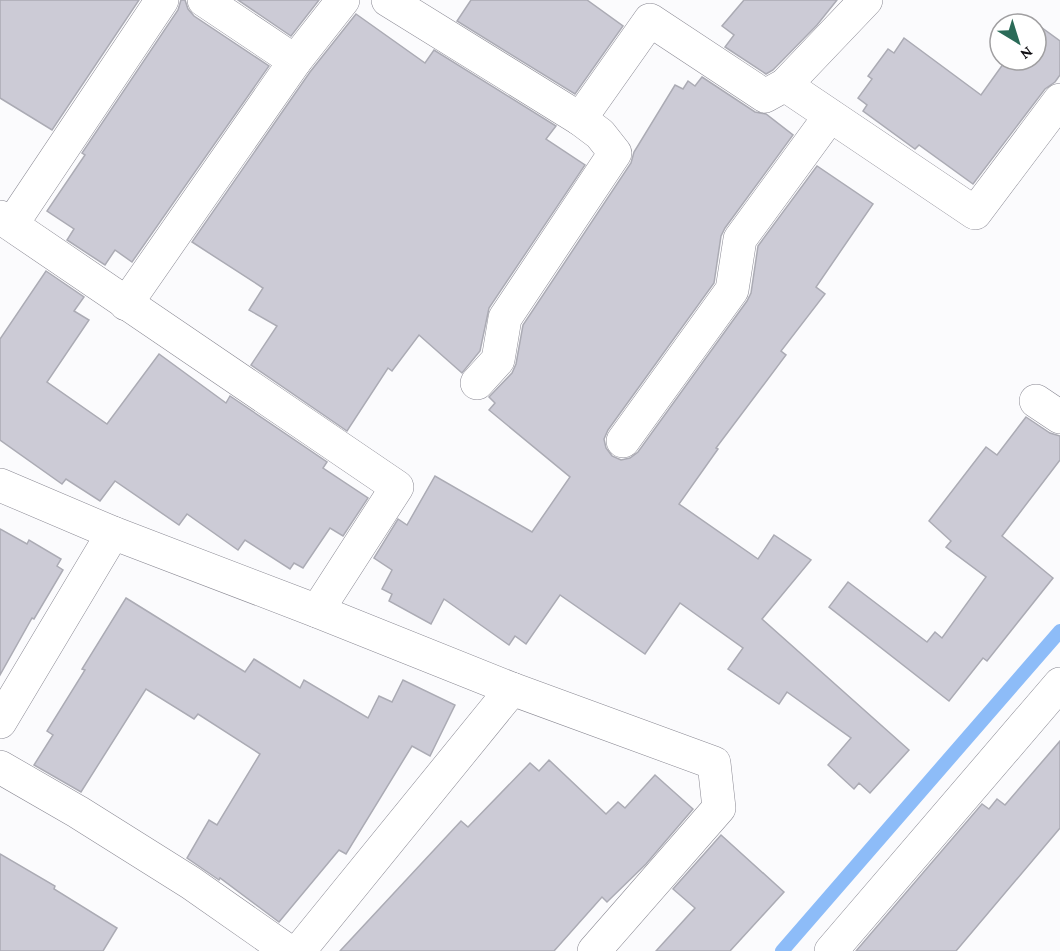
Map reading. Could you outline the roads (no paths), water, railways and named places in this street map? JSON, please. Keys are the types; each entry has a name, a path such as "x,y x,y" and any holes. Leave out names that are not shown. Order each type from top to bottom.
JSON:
{"street":[{"path":"162,0 6,221 397,487 317,611"},
{"path":"204,0 295,62"},
{"path":"126,304 295,62 343,0"},
{"path":"388,0 580,118 600,134 615,153 505,318 498,360 477,383"},
{"path":"580,118 650,20 765,96 785,85 866,0"},
{"path":"785,85 975,213 1060,100"},
{"path":"623,441 732,290 740,239 830,116"},
{"path":"0,485 113,532 512,689 714,763 719,808 594,951"},
{"path":"0,722 113,532"},
{"path":"831,951 1060,684"},
{"path":"299,951 512,689"},
{"path":"0,767 78,812 192,883 288,951"}],"waterway":[{"path":"782,951 1060,631"}]}
